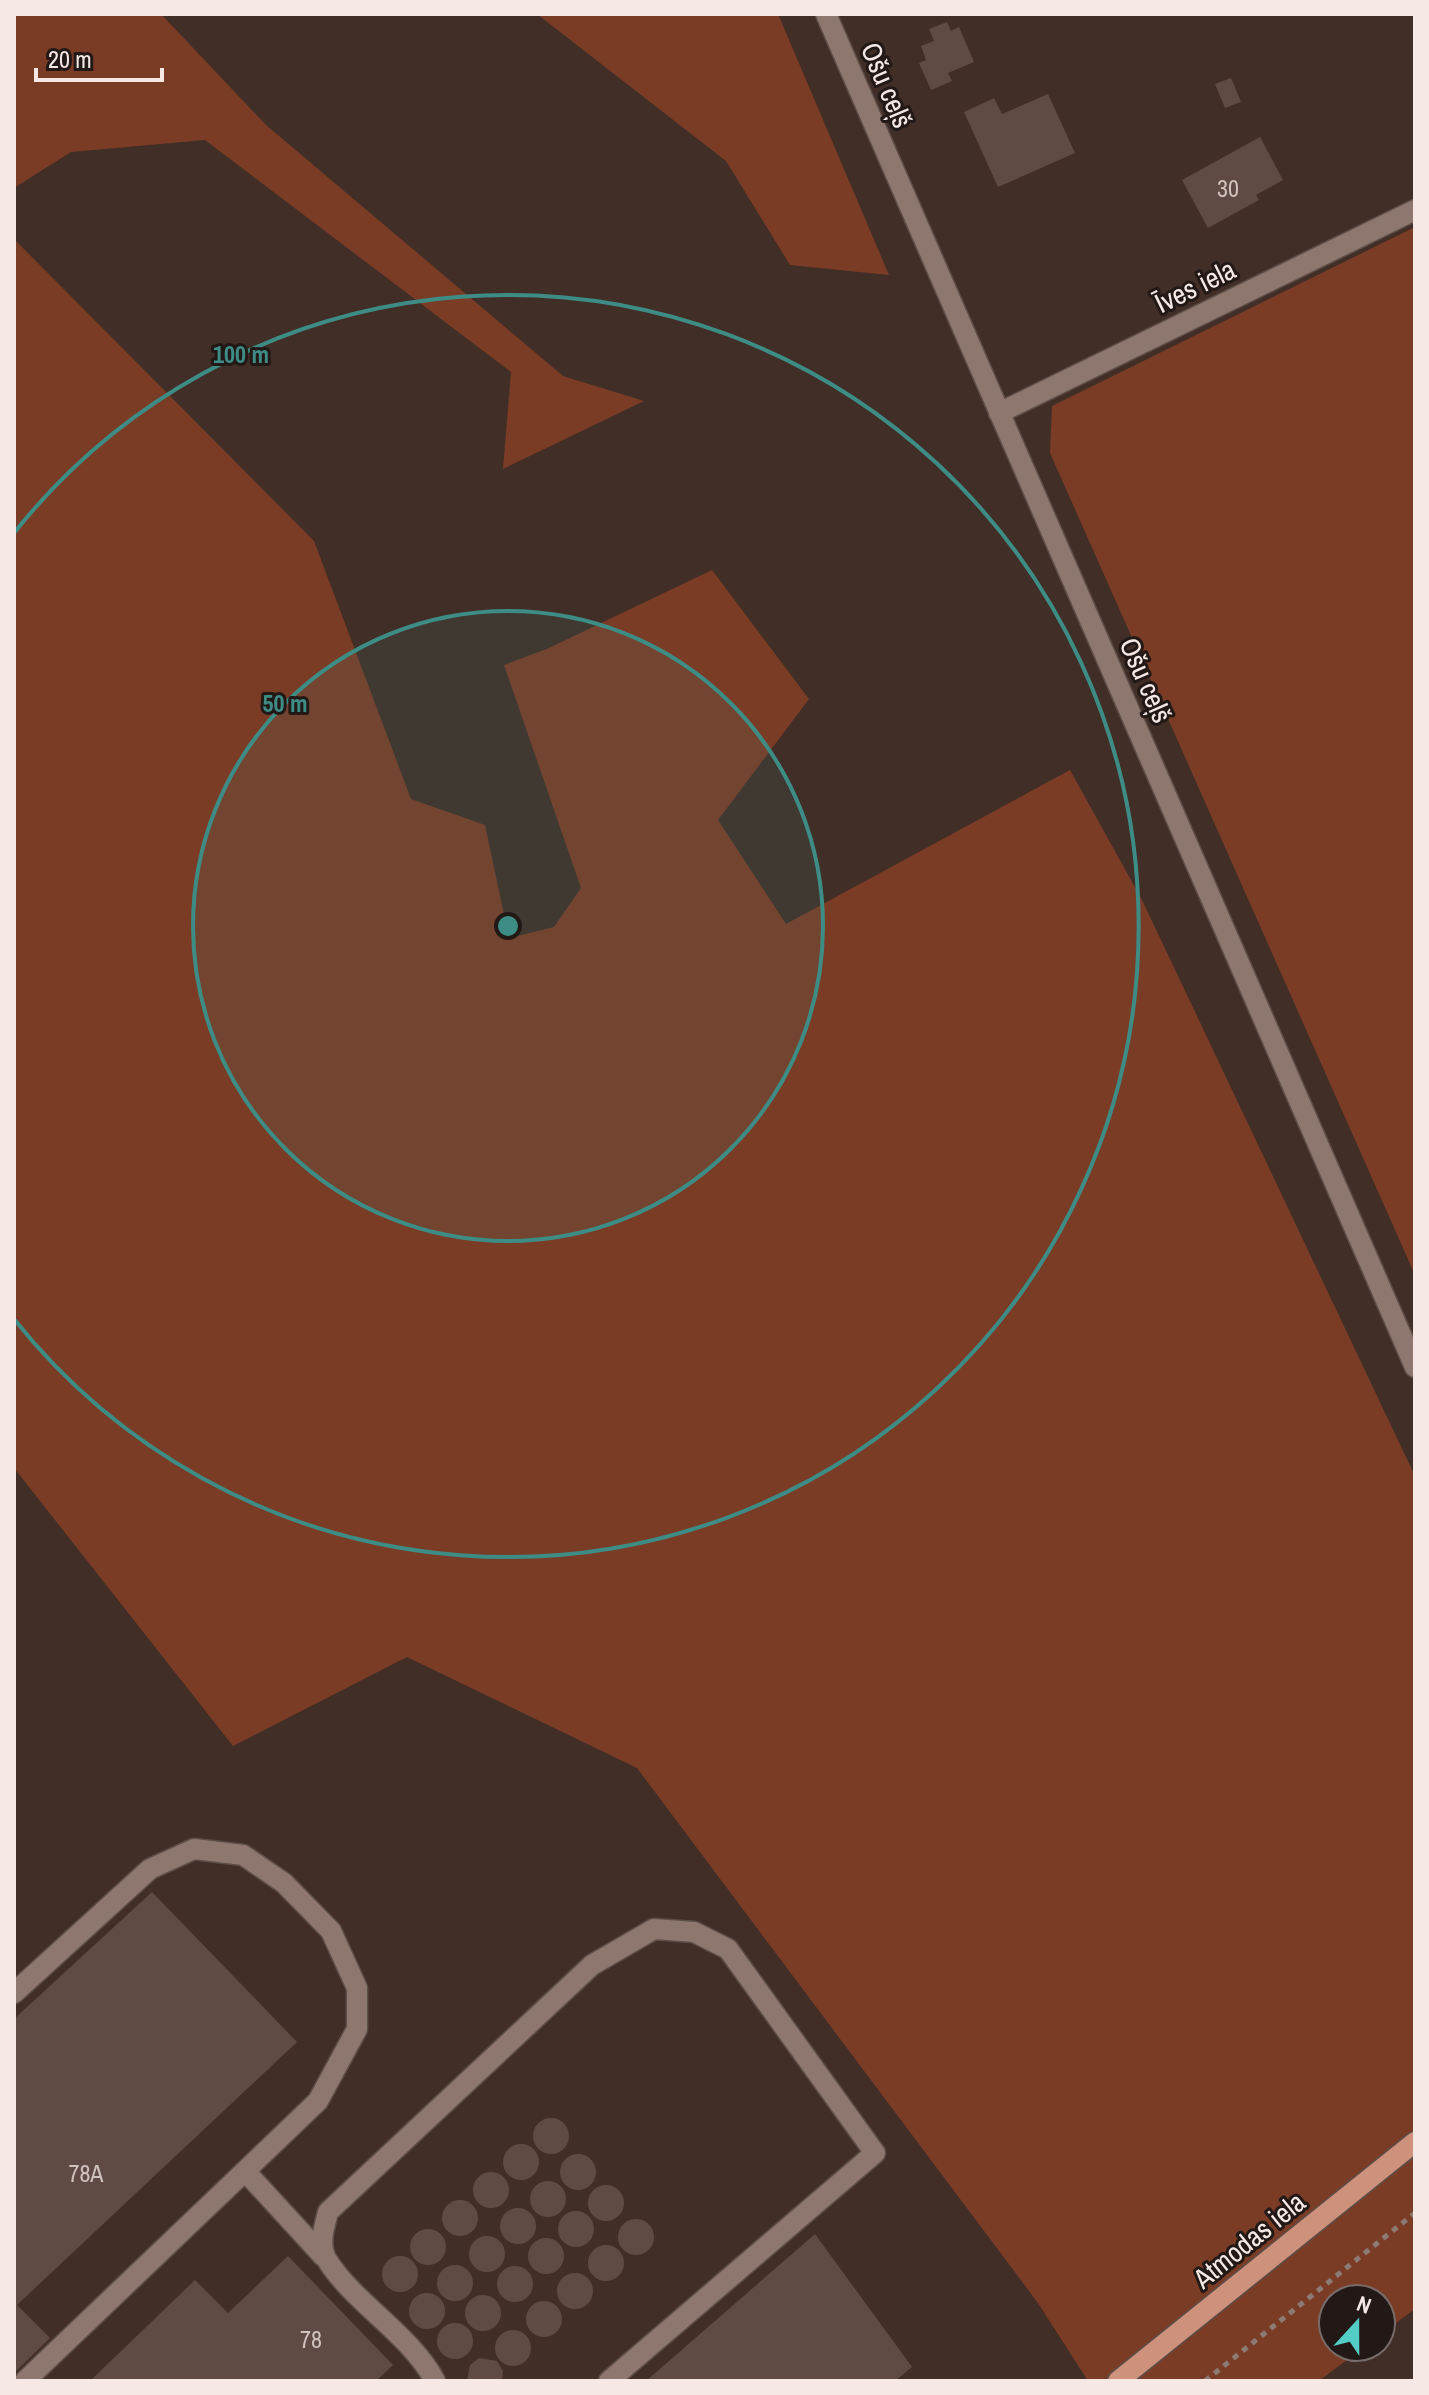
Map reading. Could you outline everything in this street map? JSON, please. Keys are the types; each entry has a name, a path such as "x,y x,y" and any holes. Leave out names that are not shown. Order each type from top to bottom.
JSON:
{"main road":[{"name":"Atmodas iela","path":"1118,2381 1415,2142"}],"street":[{"name":"Ošu ceļš","path":"826,14 1415,1367"},
{"name":"Īves iela","path":"999,413 1415,210"},
{"path":"14,1993 150,1869 194,1849 243,1855 284,1883 331,1931 357,1988 357,2029 318,2101 25,2381"},
{"path":"326,2259 321,2238 328,2212 592,1965 654,1929 694,1932 728,1949 875,2153 609,2381"},
{"path":"245,2171 416,2355 435,2381"}],"path":[{"path":"1205,2381 1415,2213"}],"shaded area":[{"path":"14,14 161,14 266,125 563,376 644,401 503,469 511,372 205,140 71,152 14,188"},
{"path":"537,14 778,14 889,275 790,265 726,161"},
{"path":"1415,227 1415,1275 1050,453 1052,406"},
{"path":"14,239 314,541 411,799 485,825 509,938 554,927 581,888 504,665 549,648 712,570 809,699 718,820 786,924 1070,770 1142,900 1415,1476 1415,2309 1397,2322 1397,2283 1317,2283 1317,2363 1343,2363 1319,2381 1088,2381 1038,2303 637,1768 407,1657 233,1746 14,1468"}],"building":[{"path":"947,22 951,31 959,27 974,62 948,73 952,81 931,90 919,63 926,60 921,46 934,41 929,29"},
{"path":"1231,78 1241,102 1225,108 1215,84"},
{"path":"1048,94 1075,153 998,187 964,112 994,98 1002,114"},
{"path":"1260,137 1283,180 1256,195 1259,200 1208,228 1182,180"},
{"path":"152,1892 297,2042 17,2305 50,2338 14,2373 14,2019"},
{"path":"551,2118 564,2123 569,2136 564,2149 551,2154 538,2149 533,2136 538,2123"},
{"path":"521,2144 534,2149 539,2162 534,2175 521,2180 508,2175 503,2162 508,2149"},
{"path":"578,2154 591,2159 596,2172 591,2185 578,2190 565,2185 560,2172 565,2159"},
{"path":"491,2172 504,2177 509,2190 504,2203 491,2208 478,2203 473,2190 478,2177"},
{"path":"548,2181 561,2186 566,2199 561,2212 548,2217 535,2212 530,2199 535,2186"},
{"path":"606,2185 619,2190 624,2203 619,2216 606,2221 593,2216 588,2203 593,2190"},
{"path":"460,2200 473,2205 478,2218 473,2231 460,2236 447,2231 442,2218 447,2205"},
{"path":"518,2208 531,2213 536,2226 531,2239 518,2244 505,2239 500,2226 505,2213"},
{"path":"576,2211 589,2216 594,2229 589,2242 576,2247 563,2242 558,2229 563,2216"},
{"path":"636,2219 649,2224 654,2237 649,2250 636,2255 623,2250 618,2237 623,2224"},
{"path":"428,2229 441,2234 446,2247 441,2260 428,2265 415,2260 410,2247 415,2234"},
{"path":"815,2234 912,2367 895,2381 646,2381"},
{"path":"487,2236 500,2241 505,2254 500,2267 487,2272 474,2267 469,2254 474,2241"},
{"path":"546,2238 559,2243 564,2256 559,2269 546,2274 533,2269 528,2256 533,2243"},
{"path":"606,2245 619,2250 624,2263 619,2276 606,2281 593,2276 588,2263 593,2250"},
{"path":"288,2256 393,2365 376,2381 90,2381 195,2280 228,2313"},
{"path":"400,2256 413,2261 418,2274 413,2287 400,2292 387,2287 382,2274 387,2261"},
{"path":"455,2265 468,2270 473,2283 468,2296 455,2301 442,2296 437,2283 442,2270"},
{"path":"515,2266 528,2271 533,2284 528,2297 515,2302 502,2297 497,2284 502,2271"},
{"path":"575,2273 588,2278 593,2291 588,2304 575,2309 562,2304 557,2291 562,2278"},
{"path":"427,2293 440,2298 445,2311 440,2324 427,2329 414,2324 409,2311 414,2298"},
{"path":"483,2295 496,2300 501,2313 496,2326 483,2331 470,2326 465,2313 470,2300"},
{"path":"544,2301 557,2306 562,2319 557,2332 544,2337 531,2332 526,2319 531,2306"},
{"path":"455,2323 468,2328 473,2341 468,2354 455,2359 442,2354 437,2341 442,2328"},
{"path":"513,2330 526,2335 531,2348 526,2361 513,2366 500,2361 495,2348 500,2335"},
{"path":"479,2358 497,2361 503,2371 502,2381 467,2381 470,2365"}]}
